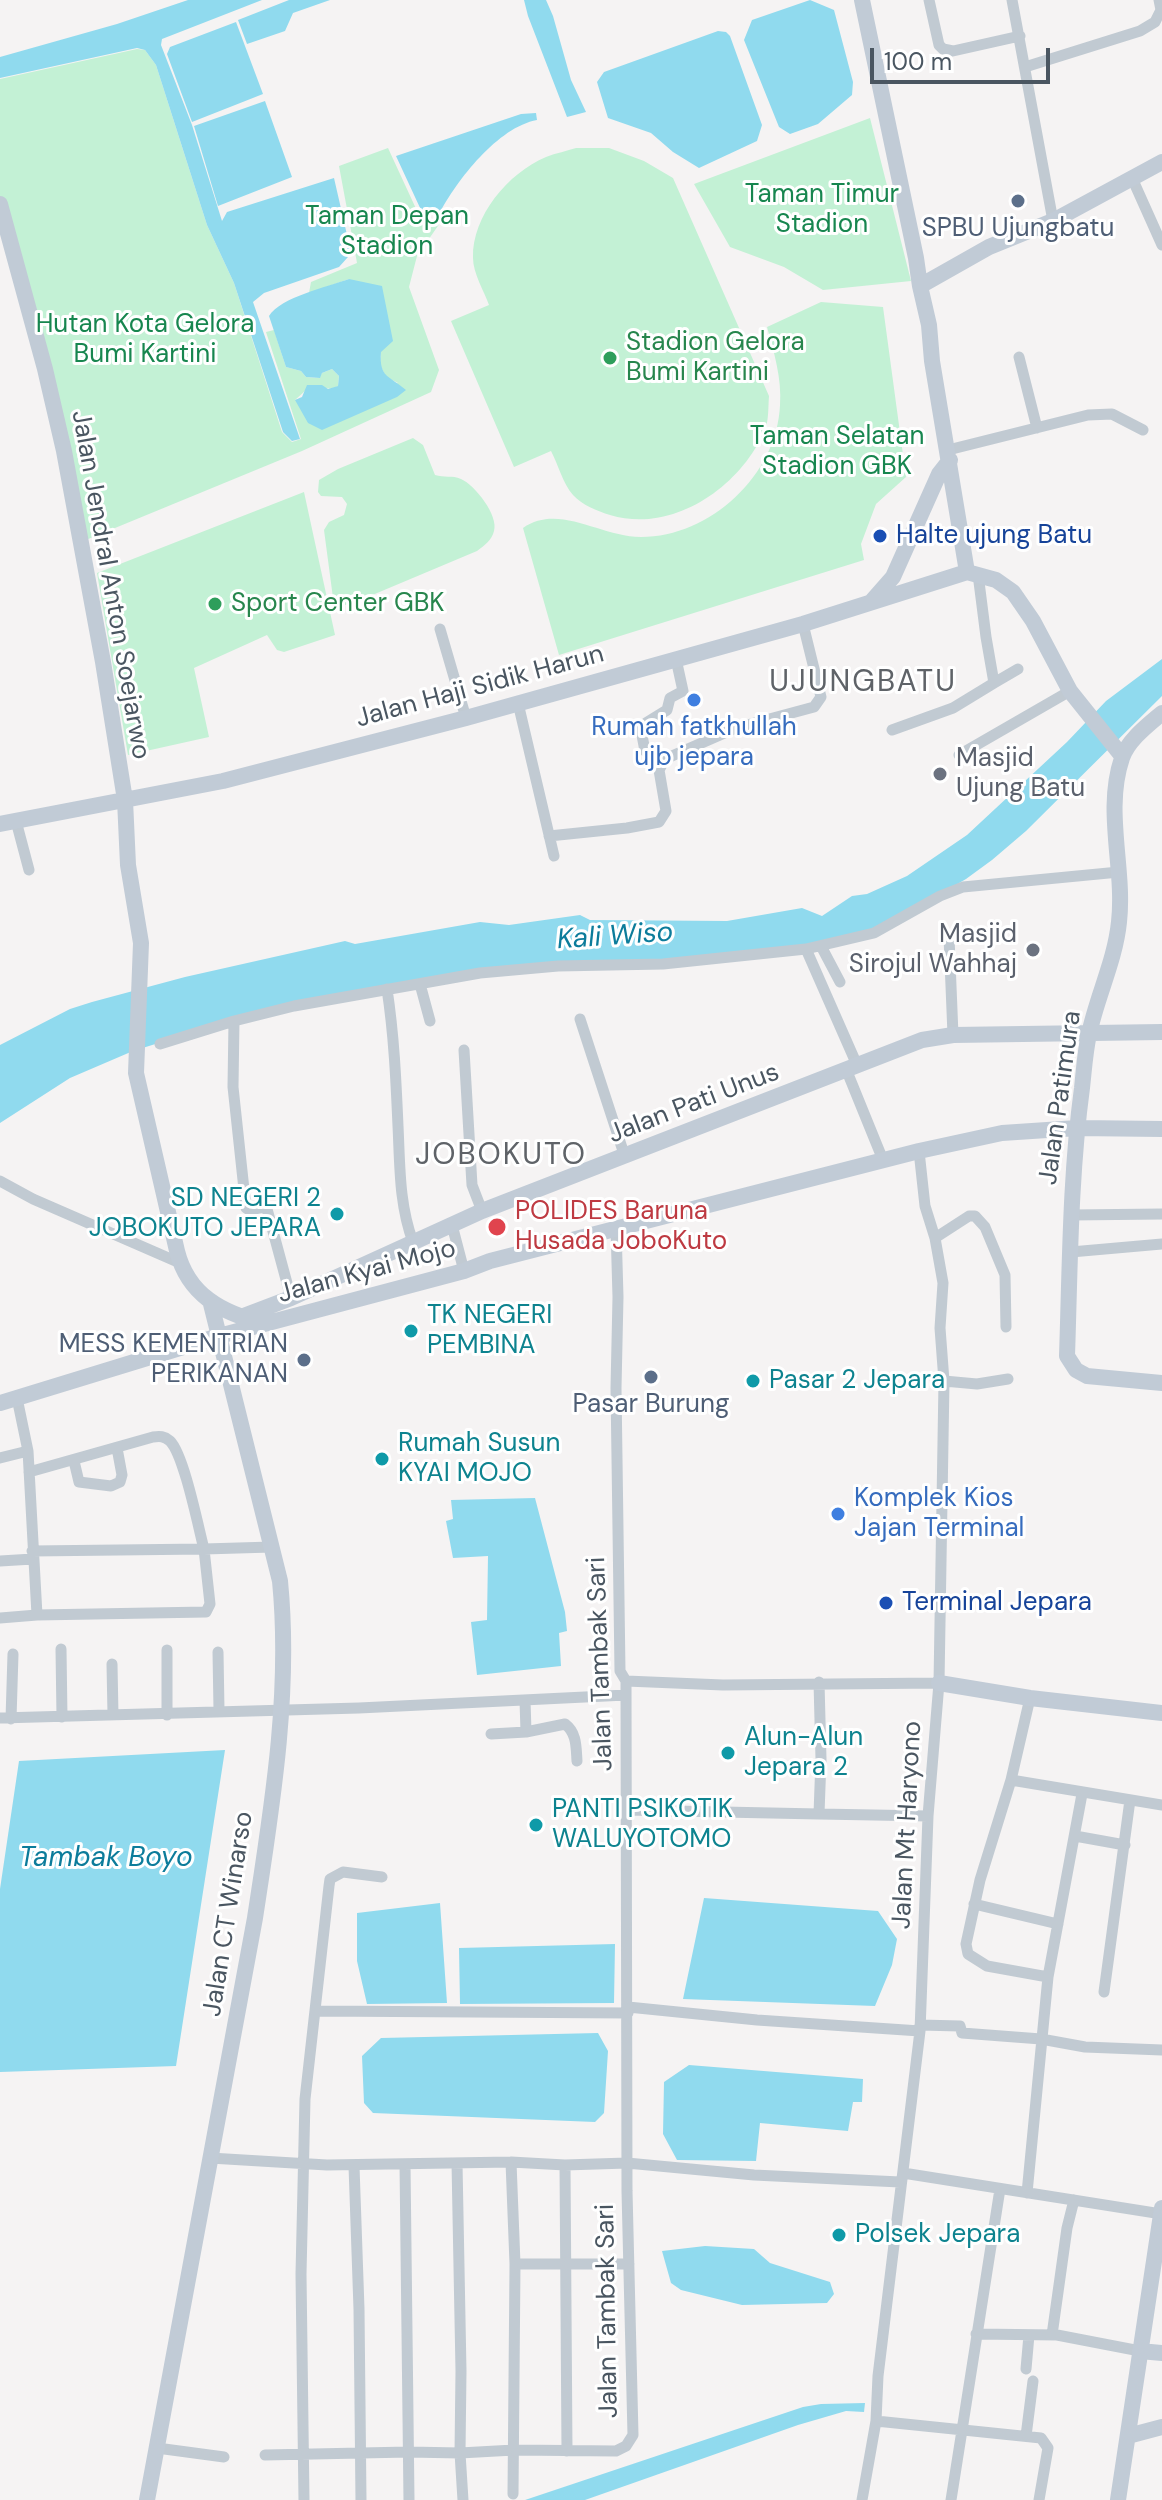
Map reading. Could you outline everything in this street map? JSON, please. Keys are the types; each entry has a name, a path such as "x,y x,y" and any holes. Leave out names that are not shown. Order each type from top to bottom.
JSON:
{"street":[{"path":"862,0 916,258 949,455 994,683"},
{"path":"929,0 939,45 943,49 953,51 1020,36"},
{"path":"1012,0 1053,221"},
{"path":"1025,67 1140,31 1155,22 1161,10 1159,0"},
{"path":"920,286 989,247 1053,221 1162,162"},
{"path":"1132,178 1162,245"},
{"name":"Jalan Jendral Anton Soejarwo","path":"0,204 64,451 103,662 125,800 128,865 141,934 136,1073 180,1263"},
{"path":"1019,357 1037,428"},
{"path":"870,604 893,577 949,455 1088,415 1112,414 1143,430"},
{"path":"973,573 996,580 1013,592 1033,621 1070,691 1118,751 1162,713"},
{"name":"Jalan Haji Sidik Harun","path":"8,823 223,781 466,718 973,573"},
{"path":"549,836 659,822 666,815 659,770 665,759 736,728 814,707 821,697 803,624"},
{"path":"440,629 466,718"},
{"path":"645,751 643,725 667,710 670,698 683,691 676,659"},
{"path":"892,730 947,711 1018,669"},
{"path":"959,755 1070,691"},
{"path":"518,703 554,856"},
{"name":"Jalan Patimura","path":"1118,751 1115,827 1120,918 1117,942 1089,1034 1077,1128 1067,1356 1076,1370 1087,1376 1162,1383"},
{"path":"8,823 29,870"},
{"path":"160,1044 234,1021 309,1003 480,973 528,968 663,964 806,949 874,933 940,896 963,887 1119,872"},
{"path":"949,937 953,1035"},
{"path":"821,946 840,982"},
{"path":"806,949 883,1160"},
{"path":"420,984 430,1021"},
{"path":"387,989 396,1052 400,1187 404,1216 413,1242"},
{"path":"580,1019 625,1157"},
{"path":"234,1021 233,1087 246,1208 267,1209 291,1298"},
{"name":"Jalan Pati Unus","path":"241,1317 291,1298 482,1211 922,1040 953,1035 1162,1032"},
{"path":"464,1050 472,1185 482,1211"},
{"name":"Jalan Kyai Mojo","path":"0,1403 219,1336 464,1271 490,1261 919,1151 1002,1133 1077,1128 1162,1129"},
{"name":"Jalan Mt Haryono","path":"862,2500 876,2421 878,2376 920,2028 928,1816 939,1683 944,1381 940,1328 943,1283 935,1238 925,1206 919,1151"},
{"path":"0,1181 33,1199 180,1263 191,1283 211,1304 241,1317 266,1323"},
{"path":"1071,1215 1162,1214"},
{"path":"935,1238 969,1216 975,1216 983,1224 1005,1275 1006,1327"},
{"path":"452,1225 464,1271"},
{"name":"Jalan Tambak Sari","path":"567,2451 616,2451 626,2446 633,2435 627,2163 626,1681 620,1671 616,1228"},
{"path":"1071,1252 1162,1244"},
{"name":"Jalan CT Winarso","path":"147,2500 257,1905 282,1710 284,1624 280,1581 211,1304"},
{"path":"944,1381 977,1384 1008,1379"},
{"path":"17,1398 28,1451 37,1615"},
{"path":"0,1618 206,1612 210,1604 204,1549 184,1472 173,1444 159,1436 29,1472"},
{"path":"74,1461 79,1482 114,1485 120,1482 122,1475 117,1448"},
{"path":"0,1458 28,1451"},
{"path":"0,1561 33,1555 272,1547"},
{"path":"61,1649 62,1717"},
{"path":"167,1650 167,1715"},
{"path":"218,1652 219,1710"},
{"path":"13,1654 5,1719 626,1695"},
{"path":"112,1664 113,1715"},
{"path":"626,1681 637,1684 723,1685 939,1683 1030,1698 1162,1713"},
{"path":"819,1682 819,1814"},
{"path":"1030,1698 966,1944 968,1954 987,1966 1048,1977"},
{"path":"525,1700 526,1732"},
{"path":"491,1734 526,1732 565,1724 575,1737 577,1761"},
{"path":"1011,1780 1162,1805"},
{"path":"1027,2193 1048,1977 1082,1794"},
{"path":"1104,1992 1130,1800"},
{"path":"627,1810 928,1816"},
{"path":"1075,1836 1125,1845"},
{"path":"304,2500 301,2274 305,2099 330,1879 343,1872 382,1877"},
{"path":"974,1904 1058,1924"},
{"path":"317,2011 628,2010 920,2028 960,2026 962,2033 1041,2039 1085,2047 1162,2050"},
{"path":"210,2158 354,2166 627,2163 754,2175 902,2178 1000,2189 1162,2214"},
{"path":"511,2162 515,2264 513,2494"},
{"path":"457,2163 463,2500"},
{"path":"405,2164 409,2500"},
{"path":"265,2455 567,2451 565,2165"},
{"path":"354,2166 361,2500"},
{"path":"951,2500 1000,2189"},
{"path":"1052,2335 1067,2228 1074,2200"},
{"path":"1118,2500 1162,2208"},
{"path":"515,2264 629,2264"},
{"path":"976,2334 1052,2335 1162,2353"},
{"path":"1026,2369 1029,2335"},
{"path":"1026,2436 1033,2381"},
{"path":"876,2421 1041,2438 1048,2448 1039,2500"},
{"path":"1128,2436 1162,2427"},
{"path":"157,2448 224,2457"}],"green space":[{"name":"Hutan Kota Gelora Bumi Kartini","path":"137,49 145,50 156,65 207,225 234,283 282,432 292,442 301,439 266,332 274,330 286,367 301,371 306,377 319,378 322,373 332,369 339,376 338,386 333,389 305,391 295,400 398,383 386,377 380,365 381,352 349,279 309,293 311,282 357,263 339,166 388,148 418,213 440,223 417,256 409,287 439,370 431,392 302,451 81,542 0,202 0,79"},
{"name":"Taman Timur Stadion","path":"870,118 911,281 823,290 784,267 730,247 694,184"},
{"name":"Stadion Gelora Bumi Kartini","path":"576,148 609,148 644,161 673,178 769,396 764,432 738,471 701,502 657,518 633,519 610,515 585,505 569,490 551,451 514,467 451,321 489,305 473,258 479,227 495,198 532,164"},
{"name":"Taman Selatan Stadion GBK","path":"821,302 883,307 906,477 876,504 861,544 864,560 559,655 523,528 537,521 565,520 641,537 667,534 715,514 753,478 767,455 776,431 780,385 767,327"},
{"path":"413,438 423,445 435,475 461,479 479,494 493,517 493,534 477,551 351,604 338,606 333,598 324,530 329,522 344,515 347,504 342,497 321,496 318,492 319,480"},
{"name":"Sport Center GBK","path":"304,492 335,635 284,652 277,650 267,635 194,668 209,737 128,755 97,573"}],"water":[{"path":"188,0 262,0 162,39 161,45 192,125 222,221 227,212 334,178 350,248 348,257 339,267 264,293 253,302 300,439 292,441 283,432 234,283 207,225 156,65 145,50 137,48 0,78 0,57"},
{"path":"289,0 330,0 293,13 285,31 247,44 238,20"},
{"path":"524,0 546,0 571,80 586,112 567,117"},
{"path":"810,0 834,10 853,82 852,95 818,124 790,134 779,127 744,40 752,20"},
{"path":"236,22 263,94 192,122 167,54 170,47"},
{"path":"718,31 730,36 762,125 757,141 699,168 651,133 608,118 597,82 604,72"},
{"path":"265,101 292,177 218,206 194,126"},
{"path":"536,113 537,120 508,133 480,157 456,186 439,214 421,210 396,156 521,114"},
{"path":"349,279 382,286 393,341 381,352 382,367 386,375 406,390 397,397 322,430 308,423 295,400 302,397 307,385 322,385 328,389 338,386 339,376 332,369 322,373 320,378 306,377 301,371 286,367 269,316 283,303"},
{"name":"Kali Wiso","path":"1162,659 1162,696 1026,831 966,879 886,926 812,946 681,960 554,964 232,1020 133,1051 70,1078 0,1123 0,1045 70,1009 185,977 345,941 355,944 480,922 509,925 580,915 590,920 727,921 802,908 822,916 852,896 867,894 907,876 967,835 1067,742 1106,701"},
{"path":"535,1498 565,1612 567,1631 559,1633 561,1666 477,1675 471,1622 487,1620 488,1556 453,1558 446,1521 453,1519 451,1500"},
{"name":"Tambak Boyo","path":"225,1750 176,2066 0,2072 0,1889 19,1761"},
{"path":"704,1898 878,1911 897,1939 892,1965 875,2006 683,1999"},
{"path":"440,1903 447,2003 367,2004 357,1961 357,1913"},
{"path":"615,1944 614,2003 460,2004 459,1948"},
{"path":"598,2033 608,2051 604,2113 595,2122 373,2113 364,2103 362,2056 381,2038"},
{"path":"689,2065 863,2079 862,2102 853,2102 848,2131 760,2123 756,2161 677,2160 663,2134 664,2082"},
{"path":"705,2246 754,2249 770,2263 830,2282 834,2294 827,2303 742,2305 681,2290 671,2283 662,2251"},
{"path":"865,2403 864,2412 846,2411 798,2425 585,2500 525,2500 803,2407"}],"place":[{"name":"SPBU Ujungbatu","path":"1018,201"},
{"name":"Stadion Gelora Bumi Kartini","path":"610,358"},
{"name":"Halte ujung Batu","path":"880,536"},
{"name":"Sport Center GBK","path":"215,604"},
{"name":"Rumah fatkhullah ujb jepara","path":"694,700"},
{"name":"Masjid Ujung Batu","path":"940,774"},
{"name":"Masjid Sirojul Wahhaj","path":"1033,950"},
{"name":"SD NEGERI 2 JOBOKUTO JEPARA","path":"337,1214"},
{"name":"POLIDES Baruna Husada JoboKuto","path":"497,1227"},
{"name":"TK NEGERI PEMBINA","path":"411,1331"},
{"name":"MESS KEMENTRIAN PERIKANAN","path":"304,1360"},
{"name":"Pasar Burung","path":"651,1377"},
{"name":"Pasar 2 Jepara","path":"753,1381"},
{"name":"Rumah Susun KYAI MOJO","path":"382,1459"},
{"name":"Komplek Kios Jajan Terminal","path":"838,1514"},
{"name":"Terminal Jepara","path":"886,1603"},
{"name":"Alun-Alun Jepara 2","path":"728,1753"},
{"name":"PANTI PSIKOTIK WALUYOTOMO","path":"536,1825"},
{"name":"Polsek Jepara","path":"839,2235"}],"district":[{"name":"UJUNGBATU","path":"863,683"},
{"name":"JOBOKUTO","path":"501,1156"}],"park label":[{"name":"Taman Depan Stadion","path":"387,232"}]}
